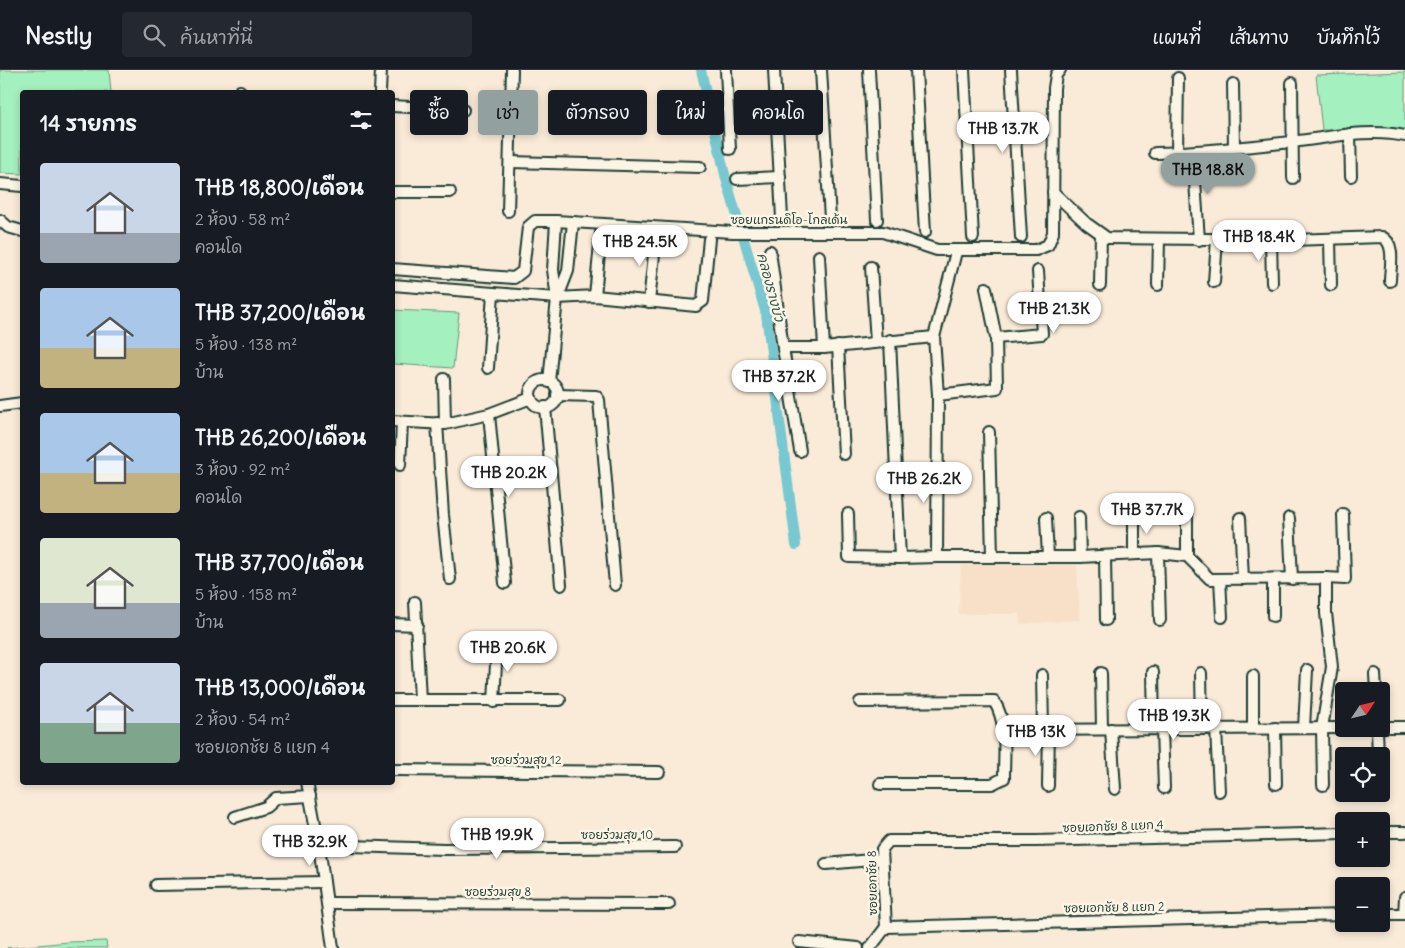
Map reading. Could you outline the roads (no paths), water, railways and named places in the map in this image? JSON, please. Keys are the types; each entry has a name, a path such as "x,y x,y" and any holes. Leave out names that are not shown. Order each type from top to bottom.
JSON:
{"street":[{"path":"380,90 381,70"},
{"path":"508,211 512,70"},
{"path":"726,70 730,149"},
{"path":"774,70 782,218"},
{"path":"821,70 830,219"},
{"path":"869,70 877,220"},
{"path":"916,70 925,232"},
{"path":"964,70 973,237"},
{"path":"1011,70 1021,237"},
{"name":"ซอยแกรนดิโอ-โกลเด้น","path":"395,269 514,278 523,271 528,227 535,222 556,220 732,232 883,232 937,250 956,252 1036,250 1048,245 1053,233 1054,88 1056,75 1060,70"},
{"path":"1177,152 1178,78"},
{"path":"1292,83 1294,178"},
{"path":"1233,84 1234,147"},
{"path":"395,106 410,107"},
{"path":"1155,153 1193,152 1350,134 1405,136"},
{"path":"1350,134 1351,176"},
{"path":"1193,152 1199,240"},
{"path":"510,162 700,167"},
{"path":"737,179 780,176"},
{"path":"0,184 20,186"},
{"path":"395,192 450,192"},
{"path":"1053,192 1086,223 1107,238 1159,240 1386,239 1390,247 1390,281"},
{"path":"0,220 8,226 20,230"},
{"path":"549,382 557,298 553,270 556,220"},
{"path":"557,298 568,271 573,222"},
{"path":"596,296 600,233"},
{"path":"1100,285 1101,234"},
{"path":"649,302 656,236"},
{"path":"395,285 557,298 596,296 696,306 701,305 710,239"},
{"path":"1330,239 1331,285"},
{"path":"1158,285 1159,240"},
{"path":"1214,282 1217,240"},
{"path":"1272,240 1272,284"},
{"path":"770,251 782,348 800,451"},
{"path":"937,557 938,395 934,337 956,252"},
{"path":"819,256 824,348"},
{"path":"871,267 876,342"},
{"path":"996,338 1042,334 1038,271"},
{"path":"938,395 997,388 996,338 986,288"},
{"path":"488,368 493,292"},
{"path":"782,348 824,348 934,337"},
{"path":"890,340 900,558"},
{"path":"838,346 844,454"},
{"path":"444,379 441,424 443,516 450,578"},
{"path":"543,380 549,382 554,385 557,395 555,402 545,407 538,406 531,398 530,391 535,384 543,380"},
{"path":"557,395 596,396 599,400 615,585"},
{"path":"400,465 397,422 441,424 489,414 531,398"},
{"path":"0,406 20,404"},
{"path":"545,407 561,585"},
{"path":"489,414 504,583"},
{"path":"990,432 992,557"},
{"path":"848,514 848,557 1080,557 1158,553 1187,556 1210,579 1346,579 1343,514"},
{"path":"1079,517 1080,557"},
{"path":"1134,517 1134,554"},
{"path":"1187,517 1187,556"},
{"path":"1046,518 1048,557"},
{"path":"1240,518 1243,579"},
{"path":"1289,518 1292,578"},
{"path":"1158,553 1160,620"},
{"path":"1106,556 1106,620"},
{"path":"1323,785 1322,728 1332,667 1326,613 1326,578"},
{"path":"1220,579 1222,617"},
{"path":"1272,616 1273,579"},
{"path":"415,602 420,700"},
{"path":"395,624 417,625"},
{"path":"494,702 497,644"},
{"path":"1304,728 1307,670"},
{"path":"1153,672 1164,788"},
{"path":"1101,673 1114,789"},
{"path":"1201,673 1202,728"},
{"path":"1375,674 1375,682"},
{"path":"1042,675 1048,786"},
{"path":"1253,676 1253,728"},
{"path":"395,700 494,702 560,700"},
{"path":"860,702 994,701 999,709 1004,730 1004,778 992,784 880,784"},
{"path":"1390,727 1405,727"},
{"path":"1216,728 1219,791"},
{"path":"1275,728 1276,784"},
{"path":"1004,730 1335,728"},
{"name":"ซอยร่วมสุข 12","path":"395,770 659,772"},
{"path":"308,785 319,845 333,948"},
{"path":"234,817 266,807 276,798 310,796"},
{"name":"ซอยเอกชัย 8 แยก 4","path":"884,844 889,840 1036,841 1335,832"},
{"path":"1390,832 1405,832"},
{"name":"ซอยเอกชัย 8","path":"870,948 886,927 882,859 884,844"},
{"name":"ซอยร่วมสุข 10","path":"319,845 444,849 676,847"},
{"path":"826,864 882,859"},
{"path":"156,884 324,882"},
{"path":"1390,914 1405,914 1405,897"},
{"name":"ซอยร่วมสุข 8","path":"327,903 669,904"},
{"name":"ซอยเอกชัย 8 แยก 2","path":"886,927 1335,915"},
{"path":"800,942 858,948"}],"waterway":[{"name":"คลองรางบัว","path":"701,70 726,179 766,314 796,545"}]}
